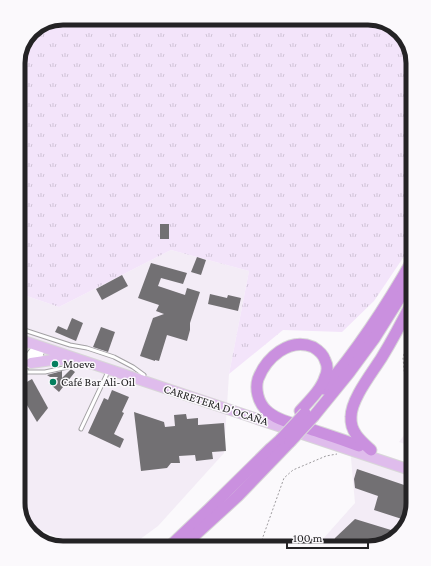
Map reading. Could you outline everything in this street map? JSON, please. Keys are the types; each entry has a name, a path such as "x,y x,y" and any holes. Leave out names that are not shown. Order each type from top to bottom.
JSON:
{"highway":[{"path":"181,541 209,510 279,445 306,413 367,334 406,271"},
{"path":"306,413 349,373 391,313 406,288"},
{"path":"371,450 356,434 352,426 351,417 353,403 393,338 406,313"},
{"path":"306,413 323,382 327,365 325,358 315,348 300,344 281,350 265,365 259,377 257,388 260,402 277,417 359,446"},
{"path":"195,541 258,481 279,445"}],"main road":[{"name":"CARRETERA D'OCAÑA","path":"25,337 140,374 274,420 406,462"},
{"path":"25,338 38,343 40,346 45,345 116,369 140,374"},
{"name":"CARRETERA D'OCAÑA","path":"25,341 406,469"},
{"path":"25,365 61,359 108,369"}],"street":[{"path":"25,365 34,361 39,355 40,346"}],"lane":[{"path":"25,330 114,357 133,367 140,374"},
{"path":"81,429 108,369"}],"path":[{"path":"406,346 403,358 406,390 406,413"},
{"path":"262,541 284,478 293,470 326,456 338,454"}],"shaded area":[{"path":"171,250 249,271 229,374 224,453 158,526 138,541 65,541 33,527 27,515 25,508 25,295 59,307"},
{"path":"406,432 406,444 399,442"},
{"path":"352,455 406,473 406,503 404,515 400,524 393,532 380,539 373,541 321,541 355,503"}],"green space":[{"path":"58,25 370,25 378,26 387,30 397,38 404,51 406,63 406,253 374,301 342,332 283,330 229,374 249,271 171,250 59,307 25,295 25,61 29,46 38,34"}],"building":[{"path":"160,224 169,224 169,239 160,239"},
{"path":"197,257 206,260 201,275 191,272"},
{"path":"151,263 187,273 183,284 161,278 158,286 185,295 187,288 200,292 190,323 187,341 167,335 159,361 140,356 153,318 164,314 156,311 159,305 138,298"},
{"path":"122,275 128,286 102,300 96,289"},
{"path":"210,294 227,298 228,295 241,298 238,311 208,304"},
{"path":"72,318 83,323 76,341 55,332 58,326 67,330"},
{"path":"101,327 115,332 108,352 93,347"},
{"path":"71,369 75,372 59,392 51,385 58,377 50,377 47,375 62,371 62,378"},
{"path":"32,379 48,408 37,422 25,402 25,383"},
{"path":"112,390 129,397 122,412 124,413 114,434 124,439 120,448 88,433 104,398 108,400"},
{"path":"134,412 164,422 165,427 175,426 174,415 186,414 187,419 198,418 198,425 224,423 226,451 212,452 213,459 196,461 195,455 179,456 180,463 171,463 167,468 141,471"},
{"path":"357,469 406,486 406,503 402,519 374,510 378,496 355,488 354,479"},
{"path":"355,519 391,530 389,535 373,541 334,541 335,538"}],"place":[{"name":"Moeve","path":"55,364"},
{"name":"Café Bar Ali-Oil","path":"53,382"}]}
